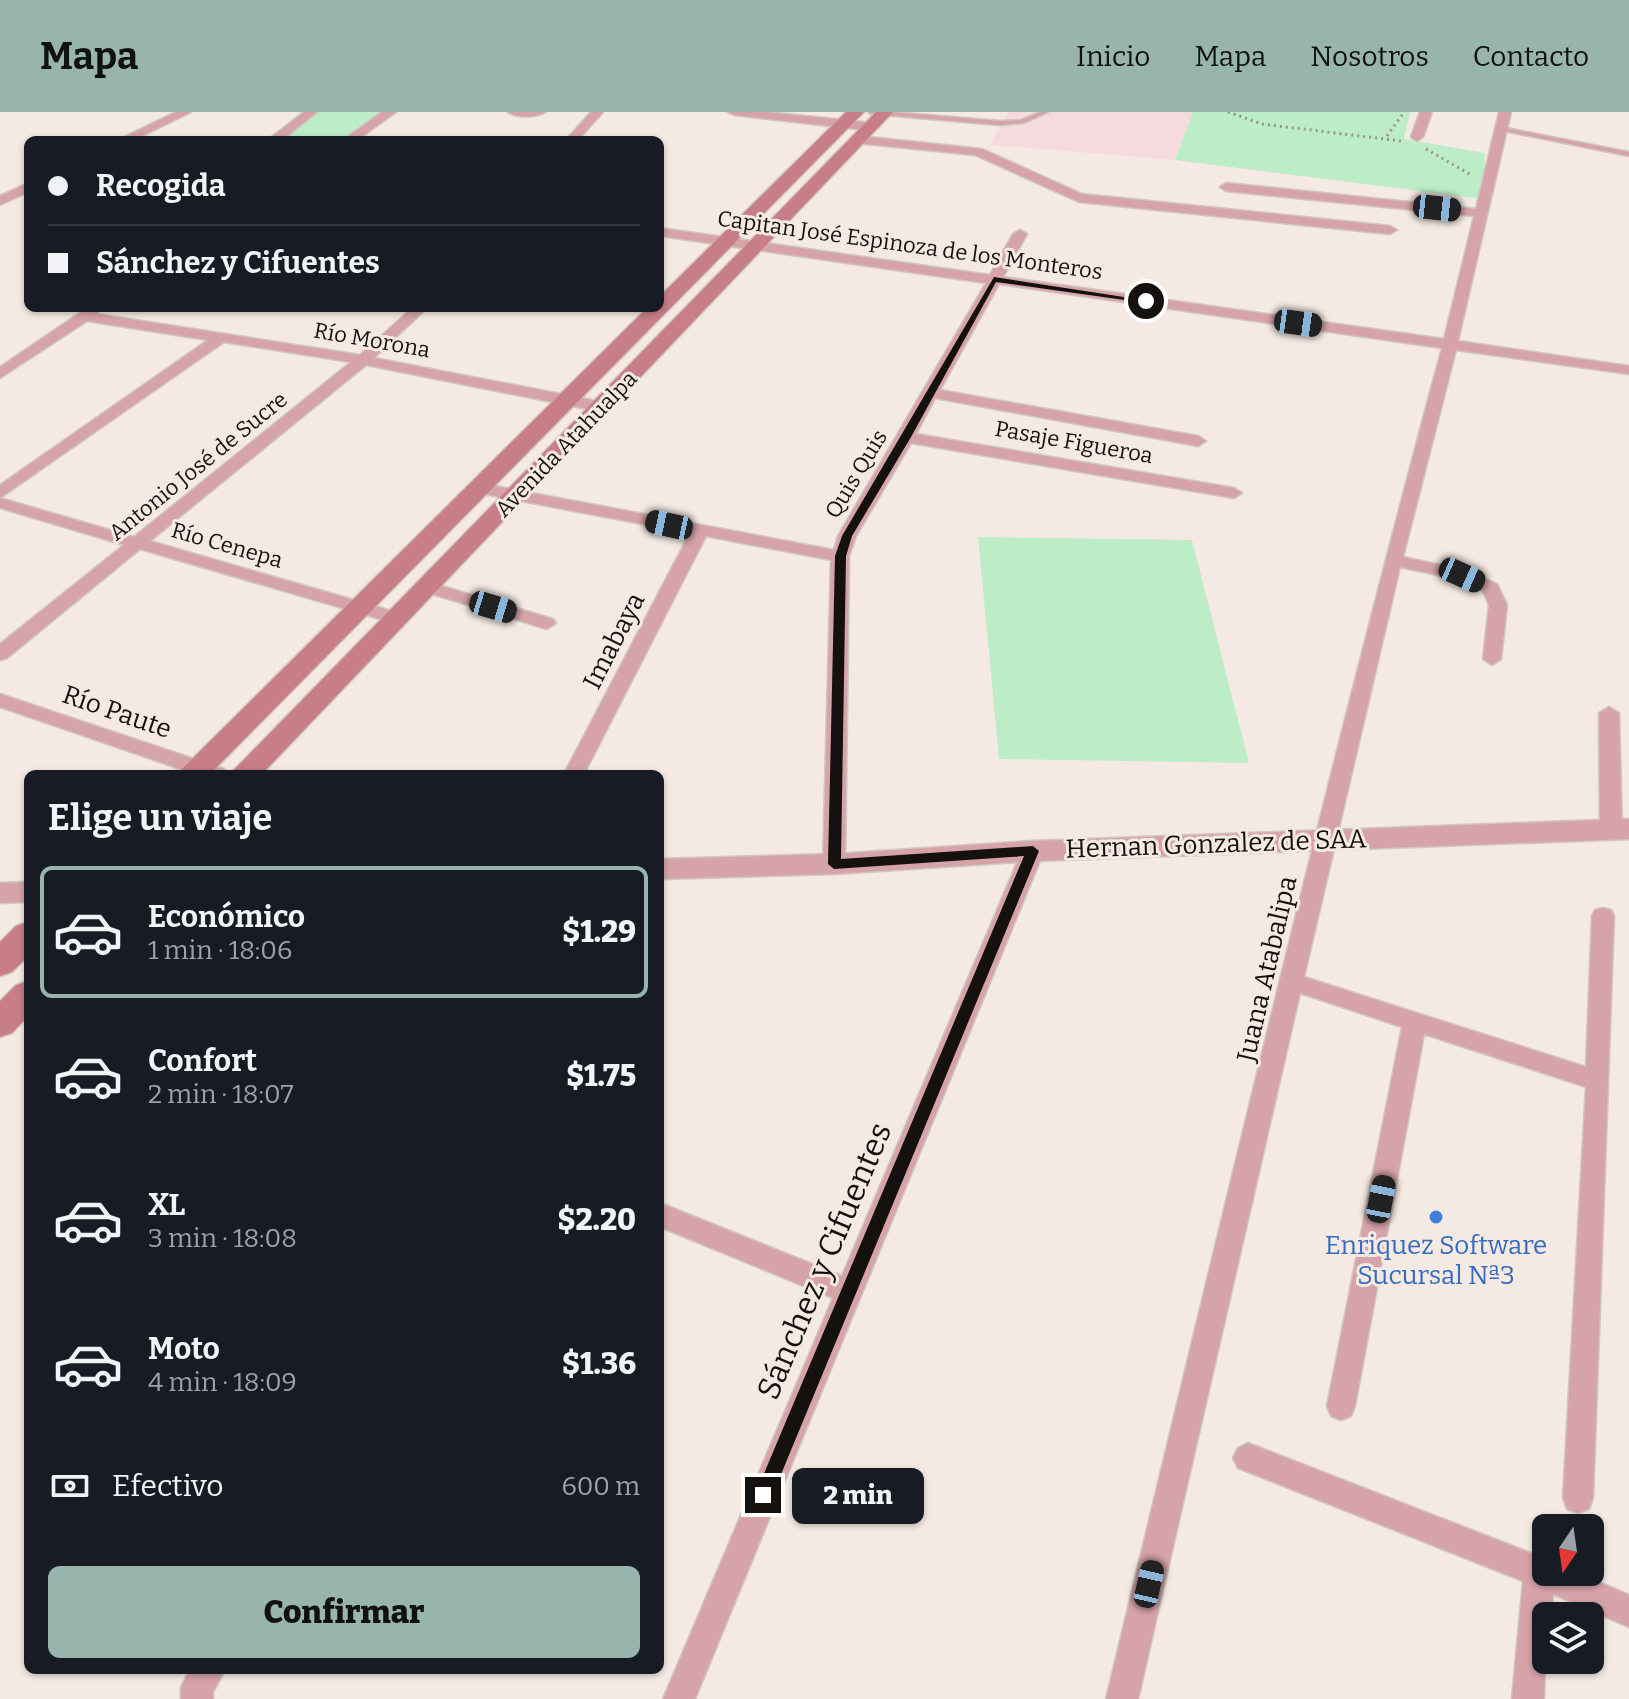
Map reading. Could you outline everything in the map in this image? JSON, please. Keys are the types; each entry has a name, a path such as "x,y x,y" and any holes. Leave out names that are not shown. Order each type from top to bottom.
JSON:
{"main road":[{"name":"Avenida Atahualpa","path":"664,302 725,241 868,120"},
{"name":"Avenida Atahualpa","path":"249,770 759,246 868,120"},
{"name":"Avenida Atahualpa","path":"205,770 360,607 654,312"},
{"path":"0,963 24,939"},
{"path":"0,1023 24,998"}],"street":[{"path":"133,136 185,112"},
{"path":"279,136 311,112"},
{"path":"355,136 390,112"},
{"path":"514,112 539,112"},
{"path":"576,136 597,112"},
{"path":"734,112 868,120 985,154 1061,193 1079,198 1390,230"},
{"path":"1416,142 1426,112"},
{"name":"Juana Atabalipa","path":"1122,1699 1325,840 1503,121"},
{"path":"1226,187 1480,213"},
{"path":"0,201 24,189"},
{"name":"Capitan José Espinoza de los Monteros","path":"664,233 1629,370"},
{"name":"Quis Quis","path":"834,864 840,556 847,536 1020,234"},
{"path":"4,367 91,312"},
{"name":"Río Morona","path":"91,312 363,360 602,407"},
{"name":"Antonio José de Sucre","path":"0,654 363,360 416,312"},
{"path":"0,493 223,336"},
{"path":"931,393 1198,441"},
{"name":"Pasaje Figueroa","path":"906,437 1234,493"},
{"path":"479,488 840,556"},
{"name":"Río Cenepa","path":"0,503 396,618"},
{"name":"Imabaya","path":"576,770 700,531"},
{"path":"1393,560 1462,575 1491,588 1498,605 1492,659"},
{"path":"428,587 547,623"},
{"name":"Río Paute","path":"0,700 197,770"},
{"path":"1609,713 1620,829"},
{"name":"Hernan Gonzalez de SAA","path":"664,869 834,864 1033,851 1620,829"},
{"name":"Sánchez y Cifuentes","path":"679,1699 1033,851"},
{"path":"0,893 24,892"},
{"path":"1578,1498 1603,916"},
{"path":"1293,982 1598,1081"},
{"path":"1341,1406 1415,1021"},
{"path":"664,1217 847,1291"},
{"path":"1248,1458 1532,1569"},
{"path":"1528,1699 1538,1586"},
{"path":"1571,1586 1629,1611"}],"lane":[{"path":"868,120 1000,123 1022,122 1045,112"},
{"path":"1503,121 1629,154"}],"path":[{"path":"1228,112 1253,123 1386,136 1416,142 1487,184"},
{"path":"1386,136 1403,112"}],"shaded area":[{"path":"1008,112 1193,112 1175,160 990,145"}],"green space":[{"path":"319,112 383,112 354,136 288,136"},
{"path":"1193,112 1410,112 1404,139 1485,153 1483,199 1175,160"},
{"path":"978,537 1192,540 1249,763 999,759"}],"place":[{"name":"Enriquez Software Sucursal Nª3","path":"1436,1217"}],"route":[{"path":"763,1495 1033,851 834,864 840,556 847,536 994,279 1146,301"}]}
